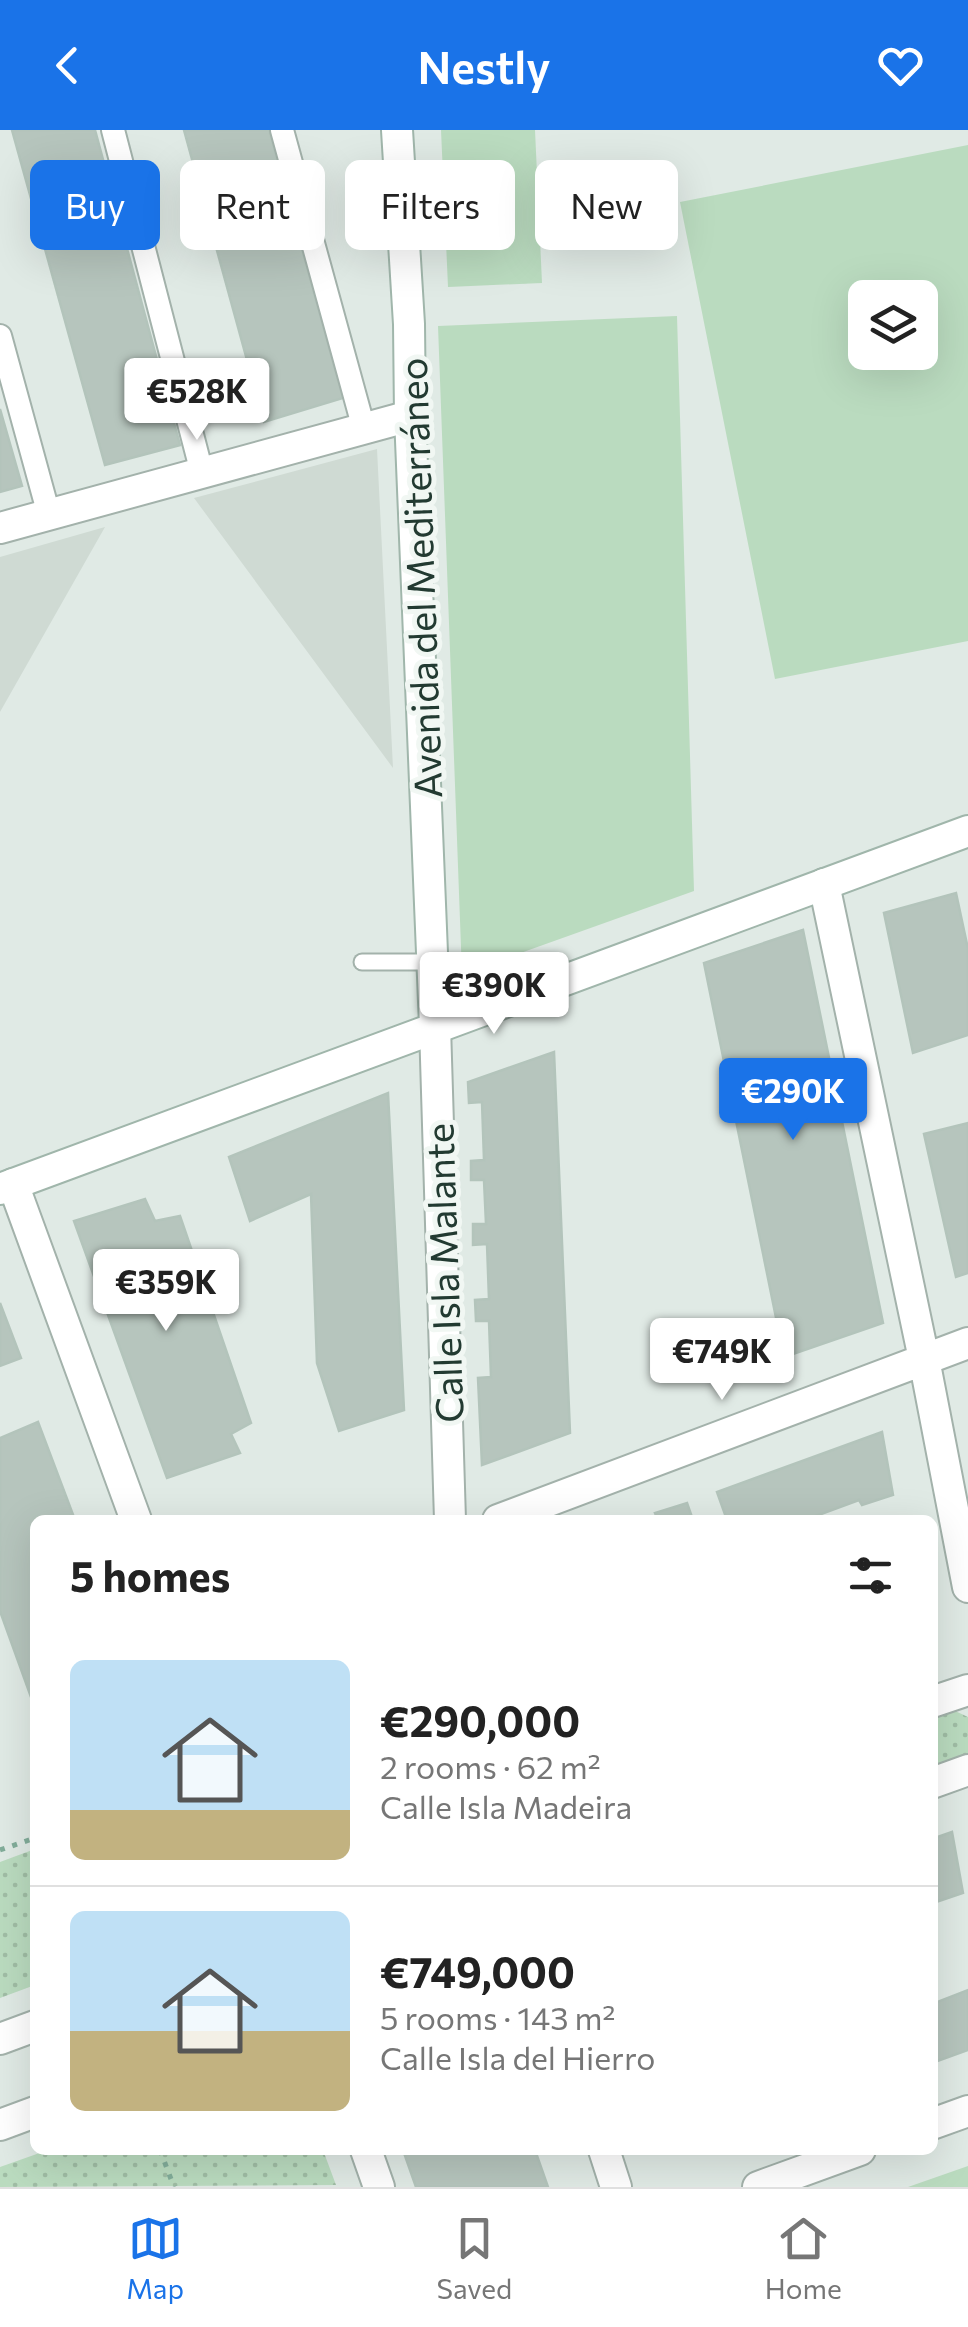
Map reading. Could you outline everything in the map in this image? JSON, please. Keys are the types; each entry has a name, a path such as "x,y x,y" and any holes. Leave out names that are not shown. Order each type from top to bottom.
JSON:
{"street":[{"path":"113,130 202,473"},
{"path":"282,130 364,428"},
{"name":"Avenida del Mediterráneo","path":"397,130 409,324 435,1026"},
{"path":"0,336 48,514"},
{"path":"0,528 410,416"},
{"path":"134,1515 7,1186 968,831"},
{"path":"824,884 968,1588"},
{"name":"Calle Isla Malante","path":"435,1026 450,1515"},
{"path":"511,1515 968,1343"},
{"path":"938,1700 968,1690"},
{"path":"938,1781 968,1770"},
{"path":"0,2039 30,2028"},
{"path":"938,2122 968,2111"},
{"path":"0,2124 30,2114"},
{"path":"368,2155 380,2187"},
{"path":"606,2155 616,2187"},
{"path":"758,2187 846,2155"}],"lane":[{"path":"362,962 433,962"}],"path":[{"path":"0,1850 30,1840"},
{"path":"162,2155 174,2187"}],"shaded area":[{"path":"377,449 393,768 194,498"},
{"path":"105,527 0,712 0,557"}],"green space":[{"path":"441,130 535,130 535,250 540,250 542,283 448,287 446,250 515,250 515,160 442,160"},
{"path":"968,145 968,641 775,679 680,202"},
{"path":"677,316 694,891 462,974 438,326"},
{"path":"953,1710 968,1717 968,1754 938,1767 938,1714"},
{"path":"30,1851 30,1987 0,1998 0,1862"},
{"path":"34,2155 325,2155 336,2185 0,2187 0,2167"},
{"path":"968,2166 968,2187 908,2187"}],"building":[{"path":"12,130 95,130 103,160 30,160 30,195"},
{"path":"184,130 269,130 277,160 192,160"},
{"path":"45,250 127,250 180,445 105,465"},
{"path":"217,250 302,250 343,398 264,422"},
{"path":"0,409 22,486 0,492"},
{"path":"956,893 968,949 968,1035 913,1053 884,913"},
{"path":"803,930 883,1323 784,1357 704,963"},
{"path":"554,1052 570,1433 482,1465 478,1378 491,1377 489,1321 476,1321 475,1300 489,1299 487,1244 473,1245 473,1224 486,1224 484,1180 471,1180 471,1161 484,1160 482,1102 469,1103 468,1082"},
{"path":"388,1093 404,1410 339,1431 317,1363 311,1194 250,1221 229,1157"},
{"path":"968,1123 968,1273 956,1277 924,1134"},
{"path":"145,1199 155,1221 180,1216 251,1423 231,1434 240,1453 167,1478 74,1221"},
{"path":"0,1303 21,1358 0,1366"},
{"path":"38,1422 73,1515 30,1515 30,1694 0,1611 0,1438"},
{"path":"882,1432 893,1495 862,1505 859,1500 818,1515 725,1515 717,1492"},
{"path":"687,1503 691,1515 656,1515"},
{"path":"952,1832 963,1893 938,1901 938,1837"},
{"path":"968,1990 968,2050 938,2061 938,2002"},
{"path":"405,2155 537,2155 548,2187 416,2187"}]}
